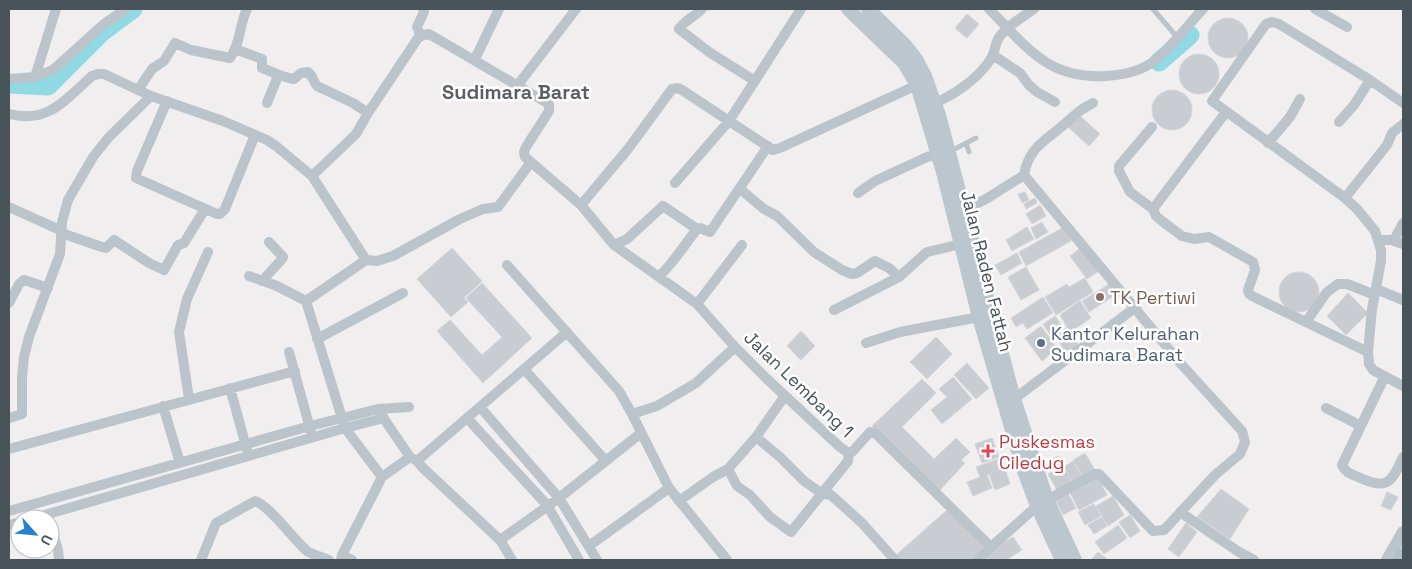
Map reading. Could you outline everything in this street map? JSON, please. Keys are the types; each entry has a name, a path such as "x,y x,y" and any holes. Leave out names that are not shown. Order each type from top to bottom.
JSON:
{"main road":[{"name":"Jalan Raden Fattah","path":"848,9 904,64 916,85 943,154 964,210 1042,503 1062,560"},
{"name":"Jalan Raden Fattah","path":"868,9 905,45 916,59 925,76 935,104 961,244 979,318 1023,468 1075,560"},
{"path":"1402,560 1403,556"}],"street":[{"path":"35,77 56,9"},
{"path":"104,24 108,9"},
{"path":"9,79 35,77 53,70 104,24 126,9"},
{"path":"138,90 152,69 164,60 175,43 191,50 230,58 241,32 247,9"},
{"path":"423,9 424,12 416,28 423,35"},
{"path":"474,59 499,9"},
{"path":"517,86 576,9"},
{"path":"702,9 686,20 678,29 709,52 756,81"},
{"path":"675,183 728,121 756,81 801,9"},
{"path":"989,9 1005,32 1048,65 1069,74 1088,76 1127,74 1151,63 1165,52 1203,9"},
{"path":"935,104 954,93 985,67 1005,32 1034,9"},
{"path":"1315,9 1347,27"},
{"path":"1403,103 1370,80 1272,22 1266,24 1212,101 1345,198 1375,231 1379,240 1381,261 1375,292 1368,352 1369,364 1373,370 1403,386"},
{"path":"306,301 366,260 377,262 393,256 460,219 483,209 498,207 531,162 525,157 524,152 550,106 474,59 429,34 423,35 418,38 356,134 312,176"},
{"path":"235,49 262,59 262,68 278,76 294,79 301,73 308,72 313,76 314,82 318,86 353,103 368,113"},
{"path":"993,55 1020,73 1037,92 1055,102"},
{"path":"9,114 18,116 42,114 55,109 92,76 104,74 151,96 223,121 276,146 312,176 366,260"},
{"path":"267,103 278,76"},
{"path":"1338,122 1354,105 1370,80"},
{"path":"581,204 628,149 672,89 678,88 682,90 773,150 916,85"},
{"path":"9,418 22,414 24,357 29,337 60,254 62,222 68,200 93,157 151,96"},
{"path":"1268,143 1290,117 1300,99"},
{"path":"167,101 137,171 136,178 217,214 220,214 225,209 255,135"},
{"path":"964,210 986,199 1024,175 1027,162 1044,139 1067,122 1078,110 1093,103"},
{"path":"1154,209 1226,112"},
{"path":"1345,198 1387,145 1392,133 1403,124"},
{"path":"1152,127 1119,166 1119,171 1130,192 1154,209 1156,216 1182,236 1194,239 1209,236 1253,262 1255,270 1248,285 1249,294 1368,352"},
{"path":"614,245 628,239 663,206 697,229 700,228 710,232 768,146"},
{"path":"858,193 874,181 926,157 943,154"},
{"name":"Jalan Lembang 1","path":"531,162 581,204 595,224 614,245 697,304 735,347 784,397 840,447 849,453 870,432 876,434 991,547"},
{"path":"978,560 1042,503 1094,474 1100,474 1153,531 1164,530 1215,475 1240,454 1244,448 1242,431 1182,365 1136,307 1024,175"},
{"path":"740,189 764,210 777,216 814,252 842,270 852,274 857,273 875,261 889,268 900,277"},
{"path":"9,207 61,232 102,247 106,248 114,240 149,263 164,270 178,246 184,243 205,209"},
{"path":"1379,240 1399,242 1403,223"},
{"path":"659,276 677,258 682,248 697,229"},
{"path":"262,281 283,257 269,242"},
{"path":"834,310 900,277 927,252 961,244"},
{"path":"697,304 742,245"},
{"path":"189,400 179,332 187,299 208,252"},
{"path":"507,265 619,391 669,488 728,560"},
{"path":"249,276 277,286 306,301 344,423 382,477"},
{"path":"9,303 19,284 24,280 48,288"},
{"path":"1306,322 1327,292 1338,284 1347,284 1403,300"},
{"path":"317,339 403,293"},
{"path":"1014,399 1136,307"},
{"path":"866,343 900,332 979,318"},
{"path":"352,560 341,557 382,477 414,459 467,418 568,332"},
{"path":"632,414 657,406 696,383 735,347"},
{"path":"289,352 313,437"},
{"path":"524,369 605,460"},
{"path":"9,449 295,371"},
{"path":"1384,376 1343,460 1342,468 1370,482 1384,483 1394,478 1403,457"},
{"path":"230,388 249,456"},
{"path":"679,501 713,477 728,469 756,437 784,397"},
{"path":"163,406 180,462"},
{"path":"9,511 310,426 344,423 409,407"},
{"path":"480,407 559,498 597,560"},
{"path":"1326,408 1361,426"},
{"path":"381,414 422,468 500,540 512,560"},
{"path":"467,418 548,505 579,560"},
{"path":"60,515 313,437 344,423"},
{"path":"500,540 559,498 641,433"},
{"path":"756,437 804,481 821,493 831,495 862,523 895,560"},
{"path":"728,469 737,486 750,495 770,517 791,532 848,461 849,453"},
{"path":"589,546 669,488"},
{"path":"43,501 45,509"},
{"path":"201,560 216,523 255,501 263,505 309,552 329,560"},
{"path":"1180,512 1254,560"},
{"path":"1387,560 1403,532"}],"lane":[{"path":"1152,9 1177,37"},
{"path":"943,154 976,138"},
{"path":"966,144 970,152"}],"building":[{"path":"967,14 979,24 967,38 955,28"},
{"path":"1232,18 1239,21 1245,27 1248,38 1247,46 1239,55 1232,58 1224,58 1217,55 1209,46 1208,34 1211,27 1220,19"},
{"path":"1203,54 1210,57 1216,63 1219,74 1218,82 1210,91 1203,94 1195,94 1188,91 1180,82 1179,70 1182,63 1191,55"},
{"path":"1172,90 1183,93 1189,99 1192,110 1189,121 1183,127 1172,130 1161,127 1155,121 1152,110 1155,99 1161,93"},
{"path":"1078,114 1100,134 1089,146 1067,126"},
{"path":"1025,192 1029,200 1022,203 1018,194"},
{"path":"1035,198 1037,203 1026,209 1024,204"},
{"path":"1040,205 1046,216 1032,224 1026,214"},
{"path":"1042,222 1048,232 1036,239 1031,228"},
{"path":"1027,227 1034,239 1012,251 1006,240"},
{"path":"1064,227 1071,241 1026,266 1019,252"},
{"path":"1082,247 1099,271 1087,279 1070,256"},
{"path":"452,248 482,281 464,298 468,302 451,317 417,279"},
{"path":"1017,253 1022,263 1001,275 995,265"},
{"path":"1026,267 1039,290 1021,300 1008,277"},
{"path":"1299,272 1313,278 1319,292 1313,306 1299,312 1285,306 1279,292 1285,278"},
{"path":"1085,278 1093,292 1056,315 1045,297 1067,284 1069,287"},
{"path":"482,283 532,338 483,383 437,331 450,320 482,355 502,337 466,298"},
{"name":"TK Pertiwi","path":"1111,283 1118,293 1089,312 1082,301"},
{"path":"1348,293 1368,313 1346,335 1327,316"},
{"path":"1043,297 1053,313 1027,329 1023,323 1016,327 1011,318"},
{"path":"1080,301 1091,318 1070,332 1060,315"},
{"path":"1055,316 1063,328 1051,336 1043,324"},
{"name":"Kantor Kelurahan Sudimara Barat","path":"1041,326 1057,349 1042,361 1025,338"},
{"path":"1067,327 1079,346 1067,354 1055,336"},
{"path":"801,331 815,346 801,360 787,346"},
{"path":"936,337 952,354 927,379 910,362"},
{"path":"967,363 989,388 976,399 954,375"},
{"path":"953,377 972,399 942,424 931,410 947,397 939,389"},
{"path":"922,379 936,393 902,427 934,459 956,438 970,452 961,460 965,463 939,491 872,426"},
{"path":"992,438 999,457 982,463 975,444"},
{"path":"1085,453 1095,470 1083,477 1073,460"},
{"path":"1058,456 1073,484 1058,492 1048,474 1055,470 1049,461"},
{"path":"1001,458 1010,484 995,490 989,474 987,475 992,488 973,496 967,482 980,477 976,467"},
{"path":"1073,461 1082,477 1073,483 1064,467"},
{"path":"1098,478 1107,495 1079,510 1070,493"},
{"path":"1221,489 1249,509 1230,539 1197,517"},
{"path":"1387,492 1398,497 1391,510 1381,506"},
{"path":"1068,494 1076,508 1063,515 1056,501"},
{"path":"1113,496 1124,515 1108,526 1096,506"},
{"path":"1094,504 1101,516 1085,525 1078,512"},
{"path":"948,509 986,549 975,560 896,560 894,557"},
{"path":"1130,515 1140,531 1130,538 1119,522"},
{"path":"1102,517 1107,526 1094,534 1088,525"},
{"path":"1186,523 1197,532 1179,557 1168,549"},
{"path":"1118,525 1127,538 1104,554 1095,542"},
{"path":"1013,537 1022,550 1006,560 989,560 985,554"},
{"path":"1098,552 1107,559 1091,560"}],"waterway":[{"path":"9,84 48,86 102,32 133,9"},
{"path":"1159,62 1190,35"}],"place":[{"name":"TK Pertiwi","path":"1100,297"},
{"name":"Kantor Kelurahan Sudimara Barat","path":"1041,343"},
{"name":"Puskesmas Ciledug","path":"988,451"}],"district":[{"name":"Sudimara Barat","path":"516,92"}]}
